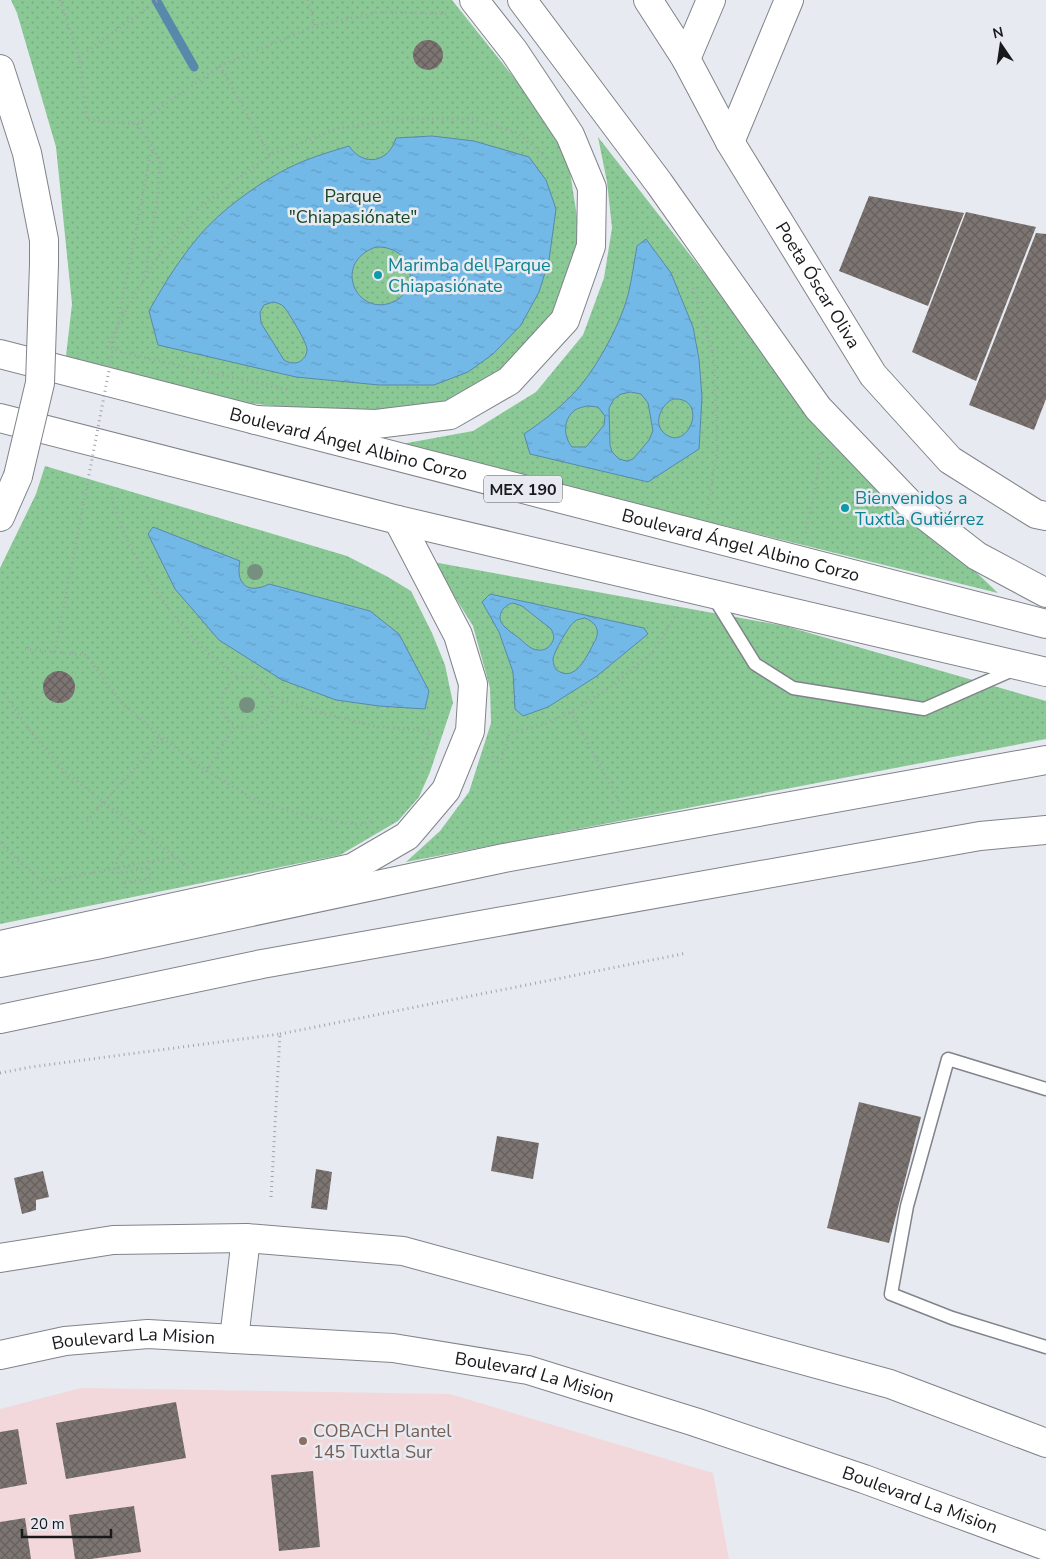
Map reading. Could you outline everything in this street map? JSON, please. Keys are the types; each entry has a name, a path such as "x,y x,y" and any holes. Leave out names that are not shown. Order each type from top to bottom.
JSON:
{"main road":[{"path":"254,420 376,424 450,415 509,381 565,320 590,246 592,188 570,135 514,51 474,0"},
{"path":"522,0 659,183 818,408 910,504 978,556 1046,594"},
{"name":"Poeta Óscar Oliva","path":"648,0 686,59 730,142 872,375 950,460 1036,514 1046,516"},
{"path":"686,59 712,0"},
{"path":"730,142 788,0"},
{"path":"0,517 18,476 40,384 44,264 44,240 28,153 1,70"},
{"name":"Boulevard Ángel Albino Corzo","path":"0,354 1046,624"},
{"path":"0,418 398,520 1034,669"},
{"path":"0,945 352,868 407,836 446,790 470,731 473,684 458,635 398,520"},
{"path":"0,963 96,945 504,858 1046,760"},
{"path":"0,1019 262,964 980,836 1046,830"},
{"path":"234,1339 246,1238"},
{"path":"0,1258 112,1240 246,1238 403,1251 890,1384 1046,1442"},
{"name":"Boulevard La Mision","path":"0,1355 65,1340 148,1334 393,1348 528,1370 695,1422 855,1476 1046,1546"}],"lane":[{"path":"712,594 755,664 793,688 924,709 1034,669"},
{"path":"1046,1089 948,1059 907,1206 890,1294 952,1318 1046,1347"}],"path":[{"path":"60,0 79,57 87,120 137,124 220,66 315,26 379,12 450,14"},
{"path":"79,57 158,0"},
{"path":"308,0 315,26"},
{"path":"220,66 270,155"},
{"path":"298,391 197,370 107,347 128,306 163,249 198,209 270,155 339,128 406,119 472,119 518,133 548,159 551,168"},
{"path":"137,124 160,159 158,196 145,279"},
{"path":"55,652 152,146"},
{"path":"692,282 714,358 717,448 708,513"},
{"path":"804,537 815,490 820,445"},
{"path":"111,493 115,511 139,562 166,606 201,646 239,678"},
{"path":"495,749 493,757 495,763 501,761 510,733 542,725 571,712 611,687 654,651 675,616"},
{"path":"25,649 86,655 121,702 162,738 207,772 259,802 319,819 360,825 374,820"},
{"path":"247,676 256,678 263,682 272,696 273,705 271,713 260,725 243,728 235,725 223,713 221,705 222,696 226,688 239,678 247,676"},
{"path":"4,693 30,731 62,770 189,868"},
{"path":"272,696 321,713 374,726 430,731"},
{"path":"571,712 619,801"},
{"path":"207,772 235,725"},
{"path":"88,821 162,738"},
{"path":"127,894 125,883 151,878 149,867 118,874 116,860 140,831"},
{"path":"0,843 44,882 174,857"},
{"path":"0,1074 41,1066 280,1034 687,953"},
{"path":"271,1198 280,1034"}],"shaded area":[{"name":"COBACH Plantel 145 Tuxtla Sur","path":"81,1388 450,1394 713,1473 729,1559 0,1559 0,1409"}],"green space":[{"name":"Parque \"Chiapasiónate\"","path":"11,0 452,0 551,124 570,172 578,223 575,264 555,319 507,371 452,404 377,417 246,403 66,356 72,304 56,147 17,13"},
{"path":"598,137 826,429 998,593 396,445 473,431 536,392 583,335 604,278 612,228 607,182"},
{"path":"45,466 347,556 411,591 432,633 445,665 453,703 430,772 419,797 398,821 340,855 0,924 0,568 36,494"},
{"path":"433,562 785,626 1046,701 1046,739 406,862 440,831 469,792 491,723 490,688 473,626"}],"water":[{"path":"432,136 474,141 529,157 546,180 556,209 549,260 539,292 521,325 493,354 468,372 434,385 379,385 296,377 158,345 149,311 182,258 218,217 247,193 294,165 349,146 362,157 376,159 388,152 396,138","holes":["376,247 396,251 405,260 410,272 409,283 403,295 395,301 382,305 370,303 361,296 354,287 352,276 354,265 362,255","273,302 284,307 304,340 307,349 304,358 299,362 292,363 284,360 261,323 260,312 264,305"]},
{"path":"646,239 671,273 693,327 699,359 702,397 699,449 648,482 530,454 524,434 569,398 596,364 612,336 624,307 637,246","holes":["631,392 641,394 648,403 653,431 649,440 633,459 627,461 619,459 612,452 610,445 609,408 614,399 621,394","673,399 684,401 691,407 693,415 687,432 680,437 672,437 663,432 659,423 662,409","587,406 598,407 605,416 604,425 586,447 572,447 566,433 568,418 579,408"]},
{"path":"153,527 240,561 239,576 241,581 249,588 262,587 269,584 370,611 399,634 429,691 425,709 379,706 336,700 282,680 219,640 175,589 148,534"},
{"path":"490,594 644,628 648,634 597,676 548,707 523,716 515,709 513,672 499,632 482,602","holes":["513,603 522,606 551,629 554,638 549,647 535,650 501,623 501,612 506,606","585,618 596,626 596,639 577,669 566,674 560,672 553,663 556,651 571,625 576,620"]}],"building":[{"path":"428,40 439,44 443,55 439,66 428,70 417,66 413,55 417,44"},
{"path":"869,196 964,213 928,306 839,271"},
{"path":"966,212 1036,227 976,381 912,352"},
{"path":"1036,233 1046,234 1046,399 1034,430 969,405"},
{"path":"59,671 70,676 75,687 70,698 59,703 48,698 43,687 48,676"},
{"path":"859,1102 921,1117 889,1243 827,1228"},
{"path":"497,1136 539,1143 533,1179 491,1171"},
{"path":"316,1169 332,1172 327,1210 311,1208"},
{"path":"43,1171 49,1197 36,1200 36,1210 22,1214 14,1178"},
{"path":"176,1402 186,1458 66,1479 56,1423"},
{"path":"18,1429 27,1484 0,1489 0,1432"},
{"path":"313,1471 320,1547 279,1551 271,1475"},
{"path":"134,1506 141,1552 91,1559 75,1559 69,1515"},
{"path":"25,1518 31,1559 0,1559 0,1522"}],"waterway":[{"path":"156,0 194,67"}],"place":[{"name":"Marimba del Parque Chiapasiónate","path":"378,275"},
{"name":"Bienvenidos a Tuxtla Gutiérrez","path":"845,508"},
{"name":"COBACH Plantel 145 Tuxtla Sur","path":"303,1441"}]}
